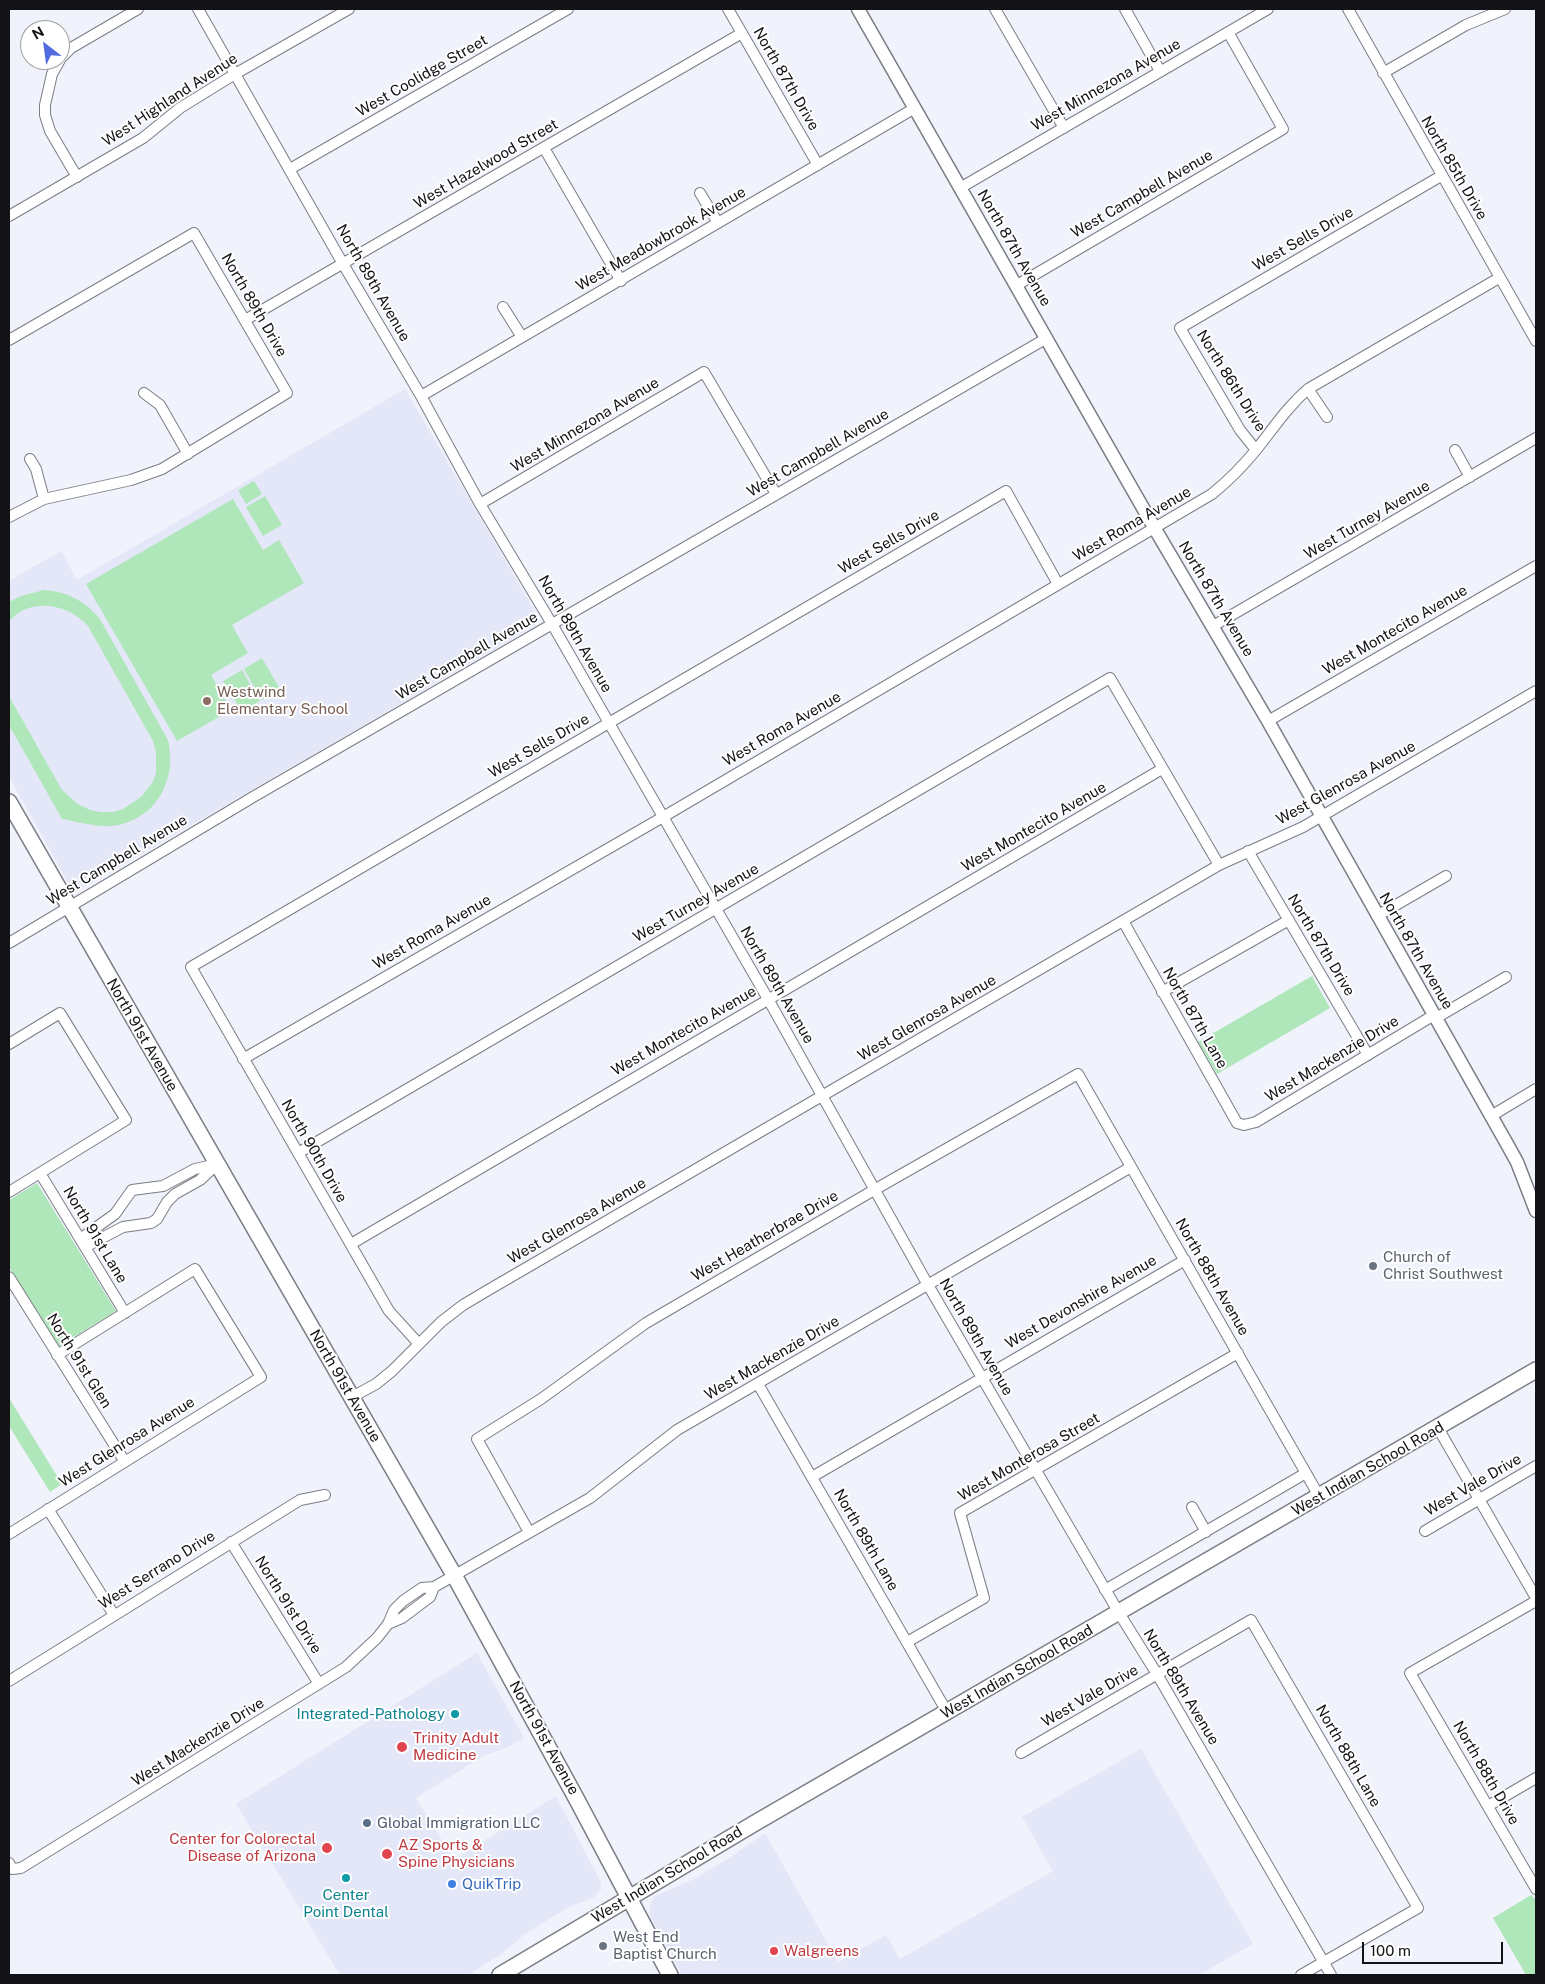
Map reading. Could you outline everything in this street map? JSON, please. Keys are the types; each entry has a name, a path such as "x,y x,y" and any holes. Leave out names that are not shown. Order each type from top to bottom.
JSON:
{"main road":[{"name":"North 91st Avenue","path":"9,802 454,1575 670,1975"},
{"name":"West Indian School Road","path":"500,1975 755,1822 1536,1370"}],"street":[{"path":"77,177 50,131 45,115 45,104 52,74 61,58 71,48 138,9"},
{"name":"North 89th Avenue","path":"198,9 343,264 421,396 480,504 552,624 768,999 928,1285 1119,1613 1158,1674 1331,1975"},
{"name":"West Highland Avenue","path":"9,216 143,138 180,108 235,74 349,9"},
{"name":"West Coolidge Street","path":"290,169 568,9"},
{"name":"North 87th Drive","path":"728,9 818,165"},
{"name":"North 87th Avenue","path":"858,9 1155,529 1322,816 1517,1162 1536,1211"},
{"path":"995,9 1064,128"},
{"path":"1125,9 1160,71"},
{"name":"West Minnezona Avenue","path":"960,188 1268,9"},
{"name":"North 85th Drive","path":"1348,9 1536,341"},
{"path":"1383,73 1466,26 1505,9"},
{"name":"West Campbell Avenue","path":"1016,285 1283,130 1228,32"},
{"name":"West Hazelwood Street","path":"245,320 742,33"},
{"name":"West Meadowbrook Avenue","path":"421,396 915,108"},
{"path":"544,148 621,281"},
{"name":"West Sells Drive","path":"1180,328 1441,176"},
{"path":"700,193 718,223"},
{"name":"North 89th Drive","path":"9,340 194,232 287,393 188,454"},
{"name":"West Roma Avenue","path":"243,1059 663,817 1212,494 1224,485 1256,450 1283,413 1308,389 1499,278"},
{"path":"504,307 522,337"},
{"name":"North 86th Drive","path":"1180,328 1240,430 1256,450"},
{"name":"West Campbell Avenue","path":"9,943 68,906 1047,338"},
{"name":"West Minnezona Avenue","path":"480,504 704,372 776,494"},
{"path":"1308,389 1327,417"},
{"path":"9,517 44,499 131,480 162,469 188,454 160,405 144,393"},
{"name":"West Turney Avenue","path":"1213,626 1536,438"},
{"path":"1455,450 1470,477"},
{"path":"30,459 36,469 44,499"},
{"name":"West Sells Drive","path":"191,967 1006,491 1058,584"},
{"name":"West Montecito Avenue","path":"1268,721 1536,566"},
{"name":"West Turney Avenue","path":"298,1153 1110,678 1162,770"},
{"name":"West Glenrosa Avenue","path":"352,1397 376,1384 392,1371 446,1318 483,1293 1219,865 1303,827 1536,691"},
{"path":"1162,770 1219,865"},
{"name":"West Montecito Avenue","path":"351,1244 1162,770"},
{"name":"North 87th Drive","path":"1248,851 1368,1055"},
{"path":"1377,916 1446,876"},
{"path":"1162,992 1289,920"},
{"name":"North 87th Lane","path":"1123,922 1237,1123 1244,1125"},
{"name":"North 90th Drive","path":"191,967 389,1311 419,1344"},
{"name":"West Mackenzie Drive","path":"1244,1125 1256,1122 1368,1055 1506,977"},
{"path":"9,1044 60,1013 126,1120 9,1192"},
{"name":"North 88th Avenue","path":"1078,1074 1319,1496"},
{"name":"West Heatherbrae Drive","path":"529,1532 477,1439 541,1399 646,1323 1078,1074"},
{"path":"1491,1116 1536,1089"},
{"path":"82,1243 119,1208 132,1190 163,1186 195,1169 217,1164"},
{"path":"82,1243 123,1227 151,1224 175,1194 200,1180 217,1164"},
{"name":"West Mackenzie Drive","path":"10,1866 21,1868 346,1668 388,1624 402,1618 430,1598 434,1587 590,1498 677,1430 1131,1167"},
{"name":"North 91st Lane","path":"40,1173 125,1313"},
{"path":"119,1208 125,1220 133,1226"},
{"name":"West Devonshire Avenue","path":"812,1477 1185,1260"},
{"name":"West Glenrosa Avenue","path":"9,1534 261,1377 195,1269 125,1313"},
{"name":"North 91st Glen","path":"9,1277 124,1462"},
{"path":"57,1355 125,1313"},
{"name":"West Monterosa Street","path":"907,1642 984,1598 960,1513 1238,1354"},
{"name":"North 89th Lane","path":"758,1384 947,1712"},
{"path":"1438,1428 1536,1599"},
{"name":"West Vale Drive","path":"1425,1531 1536,1466"},
{"name":"West Indian School Road","path":"1106,1590 1306,1473"},
{"name":"West Serrano Drive","path":"9,1681 300,1500 326,1495"},
{"path":"1192,1507 1206,1532"},
{"path":"48,1509 114,1615"},
{"name":"North 91st Drive","path":"230,1542 319,1684"},
{"name":"North 88th Drive","path":"1536,1599 1410,1672 1536,1890"},
{"name":"West Vale Drive","path":"1021,1754 1251,1620"},
{"name":"North 88th Lane","path":"1251,1620 1418,1908 1324,1962"},
{"path":"1488,1806 1536,1778"},
{"path":"1301,1975 1324,1962"}],"shaded area":[{"name":"Westwind Elementary School","path":"405,389 535,611 536,625 88,885 82,888 68,882 9,777 9,581 61,551 77,580"},
{"path":"477,1653 524,1738 506,1748 485,1755 416,1798 454,1860 556,1796 601,1883 601,1890 594,1897 567,1908 525,1934 500,1955 468,1975 340,1975 236,1804"},
{"path":"1141,1749 1253,1944 1199,1975 682,1975 649,1914 651,1902 655,1896 694,1879 728,1859 765,1833 838,1962 886,1935 900,1959 1053,1871 1022,1817"}],"green space":[{"path":"254,481 262,494 246,504 238,490"},
{"path":"265,496 282,525 263,536 246,507"},
{"path":"233,499 263,550 279,540 304,583 232,625 248,653 211,675 231,710 177,741 86,584"},
{"path":"44,590 60,592 75,598 100,619 168,740 170,770 160,796 140,816 127,823 106,826 62,819 9,725 9,696 62,790 78,804 90,810 113,812 123,809 141,797 153,782 156,772 156,752 153,741 88,626 70,612 49,606 27,608 9,621 9,602 21,596"},
{"path":"262,658 280,689 262,700 244,669"},
{"path":"242,670 260,701 242,712 223,681"},
{"path":"1312,976 1330,1008 1217,1074 1198,1042"},
{"path":"37,1183 116,1311 59,1346 9,1267 9,1200"},
{"path":"9,1398 62,1484 50,1492 9,1426"},
{"path":"1531,1895 1536,1900 1536,1975 1526,1975 1493,1918"}],"place":[{"name":"Westwind Elementary School","path":"207,701"},
{"name":"Church of Christ Southwest","path":"1373,1266"},
{"name":"Integrated-Pathology","path":"455,1714"},
{"name":"Trinity Adult Medicine","path":"402,1747"},
{"name":"Global Immigration LLC","path":"367,1823"},
{"name":"Center for Colorectal Disease of Arizona","path":"327,1848"},
{"name":"AZ Sports & Spine Physicians","path":"387,1854"},
{"name":"Center Point Dental","path":"346,1878"},
{"name":"QuikTrip","path":"452,1884"},
{"name":"West End Baptist Church","path":"603,1946"},
{"name":"Walgreens","path":"774,1951"}]}
